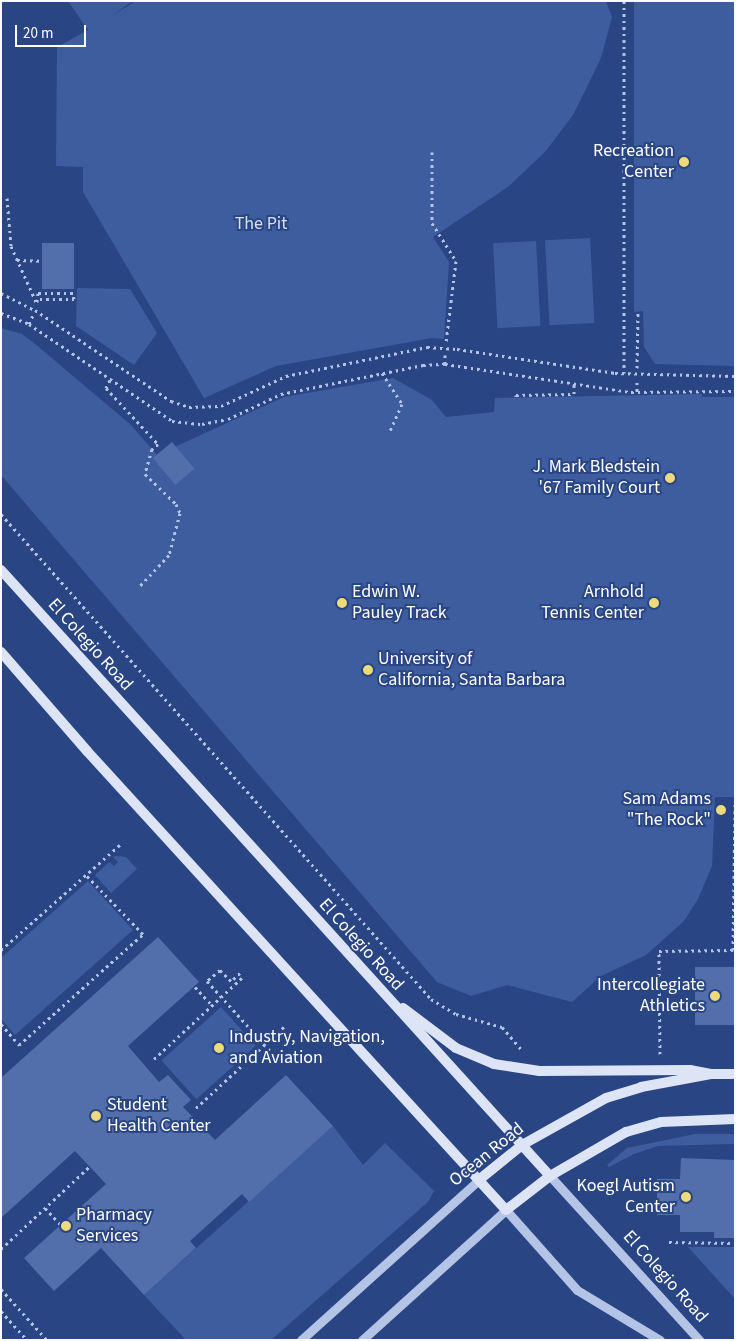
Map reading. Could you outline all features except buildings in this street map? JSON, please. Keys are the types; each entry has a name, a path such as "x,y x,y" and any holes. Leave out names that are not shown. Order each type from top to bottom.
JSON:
{"main road":[{"name":"El Colegio Road","path":"1,570 550,1176"},
{"path":"1,652 87,751 480,1179 506,1210 550,1176 626,1132 661,1122 735,1118"},
{"path":"390,1000 456,1048 494,1064 539,1071 690,1070 711,1074"},
{"name":"Ocean Road","path":"480,1179 522,1146 606,1098 641,1087 711,1074 735,1074"}],"street":[{"name":"El Colegio Road","path":"550,1176 699,1340"},
{"name":"Ocean Road","path":"301,1340 480,1179"},
{"path":"362,1340 506,1210 577,1290 660,1340"}],"path":[{"path":"624,1 624,373"},
{"path":"432,152 432,224 456,261 446,342"},
{"path":"7,198 11,246 16,260 38,302"},
{"path":"16,260 42,261"},
{"path":"46,291 75,293 74,299 38,302 38,293 46,291"},
{"path":"1,293 35,310 171,401 190,408 221,406 286,376 427,347 624,373 735,376"},
{"path":"638,311 638,368"},
{"path":"1,313 29,324 172,421 202,424 228,419 281,394 382,373 445,364 637,392 735,392"},
{"path":"29,324 33,315"},
{"path":"445,355 445,364"},
{"path":"382,373 402,404 390,431"},
{"path":"110,380 106,388 158,444 152,449 146,474 176,504 180,513 169,555 138,588"},
{"path":"637,382 637,392"},
{"path":"516,397 516,394 574,394 574,384"},
{"path":"1,514 431,999 456,1014 502,1027 526,1055"},
{"path":"660,1059 659,951 733,950 735,802"},
{"path":"1,950 122,843"},
{"path":"1,1024 19,1045 143,934 86,874"},
{"path":"154,1058 212,1005 221,996 241,975 230,981 220,970 207,982 221,996 272,1053"},
{"path":"195,987 212,1005"},
{"path":"196,1108 286,1025"},
{"path":"1,1249 90,1166"},
{"path":"45,1208 61,1225"},
{"path":"669,1242 735,1243"},
{"path":"1,1289 47,1340"},
{"path":"1,1311 27,1340"}],"green space":[{"name":"The Pit","path":"68,1 133,1 111,16 136,1 606,1 612,17 601,58 585,91 573,115 545,152 508,187 433,237 449,262 444,339 432,338 276,366 204,398 83,192 83,167 56,166 57,47 88,30"},
{"name":"Recreation Center","path":"634,1 735,1 735,366 655,364 644,347 643,311 634,312"},
{"path":"590,238 594,323 550,325 545,240"},
{"path":"536,241 540,326 498,328 493,243"},
{"path":"77,288 130,289 157,333 134,365 76,326"},
{"name":"Edwin W. Pauley Track","path":"1,328 22,334 34,343 131,425 157,455 284,397 393,378 432,400 446,417 494,412 495,398 702,394 702,397 735,397 735,797 715,797 712,866 698,899 684,921 646,955 601,976 572,1002 507,985 471,996 437,982 1,475"},
{"path":"113,857 126,857 137,869 111,893 95,875 109,862 114,866 118,862"},
{"path":"88,881 133,930 15,1035 1,1019 1,958"},
{"path":"221,1007 256,1046 196,1099 162,1061"},
{"path":"333,1126 363,1165 385,1143 434,1191 428,1202 271,1340 186,1340 144,1295"},
{"path":"695,1134 735,1134 735,1144 658,1146 634,1154 609,1167 607,1165 627,1148"},
{"path":"688,1247 735,1247 735,1299"}],"place":[{"name":"Recreation Center","path":"684,162"},
{"name":"J. Mark Bledstein '67 Family Court","path":"670,478"},
{"name":"Edwin W. Pauley Track","path":"342,603"},
{"name":"Arnhold Tennis Center","path":"654,603"},
{"name":"University of California, Santa Barbara","path":"368,670"},
{"name":"Sam Adams \"The Rock\"","path":"721,810"},
{"name":"Intercollegiate Athletics","path":"715,996"},
{"name":"Industry, Navigation, and Aviation","path":"219,1048"},
{"name":"Student Health Center","path":"96,1116"},
{"name":"Koegl Autism Center","path":"686,1197"},
{"name":"Pharmacy Services","path":"66,1226"}]}
